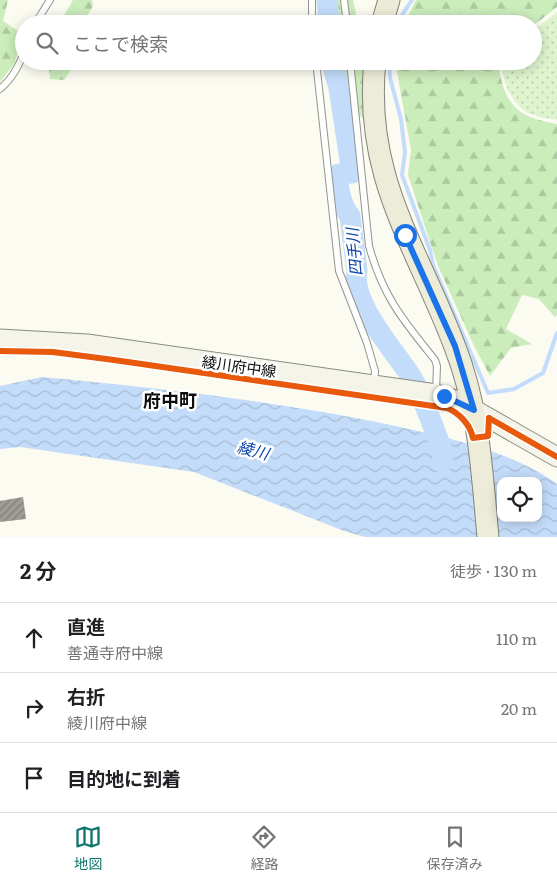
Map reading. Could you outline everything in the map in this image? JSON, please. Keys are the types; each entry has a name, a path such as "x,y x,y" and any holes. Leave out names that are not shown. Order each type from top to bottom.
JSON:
{"main road":[{"path":"385,15 389,0"},
{"path":"376,70 374,104 378,144 384,173 405,235 455,346 474,410 479,437 488,537"},
{"name":"綾川府中線","path":"0,339 87,344 431,393 459,401 557,457"}],"lane":[{"path":"41,15 50,0"},
{"path":"312,0 312,15"},
{"path":"344,0 346,15"},
{"path":"0,89 17,70"},
{"path":"317,70 339,271 367,343 375,371 374,385"},
{"path":"351,70 369,246 375,269 388,298 435,360 438,371 431,393"}],"green space":[{"path":"0,0 8,0 3,21 15,29 15,61 0,82"},
{"path":"73,0 92,0 93,6 88,15 64,15"},
{"path":"335,0 353,0 356,15 336,15"},
{"path":"416,0 557,0 557,7 542,19 542,15 408,15"},
{"path":"557,12 557,120 530,114 518,105 508,91 503,75 503,70 542,70 542,24"},
{"path":"49,70 71,70 64,80 50,79"},
{"path":"342,70 365,70 363,119 348,100"},
{"path":"397,70 499,70 504,90 515,107 531,117 557,124 557,315 555,317 539,299 522,295 506,329 532,344 511,348 490,376 474,346 438,266 408,175 411,150"}],"water":[{"name":"綾川","path":"42,377 261,402 348,416 455,440 520,463 539,472 557,484 557,537 365,537 344,531 194,472 20,447 0,449 0,386"}],"building":[{"path":"23,497 26,519 0,522 0,501"}],"waterway":[{"name":"四手川","path":"327,0 328,15"},
{"path":"402,15 412,0"},
{"name":"四手川","path":"334,70 339,88 352,173 339,174 338,184 342,202 350,216 360,298 376,327 417,387 443,452 442,462"},
{"path":"390,70 401,119 405,152 402,175 430,250 433,265 488,393 514,389 543,373 557,333"}],"cycle path":[{"path":"0,351 53,352 447,408 463,420 473,438 488,436 489,418"},
{"path":"489,418 557,457"}],"district":[{"name":"府中町","path":"170,401"}],"route":[{"path":"405,235 455,346 474,410 459,401 444,396"}]}
